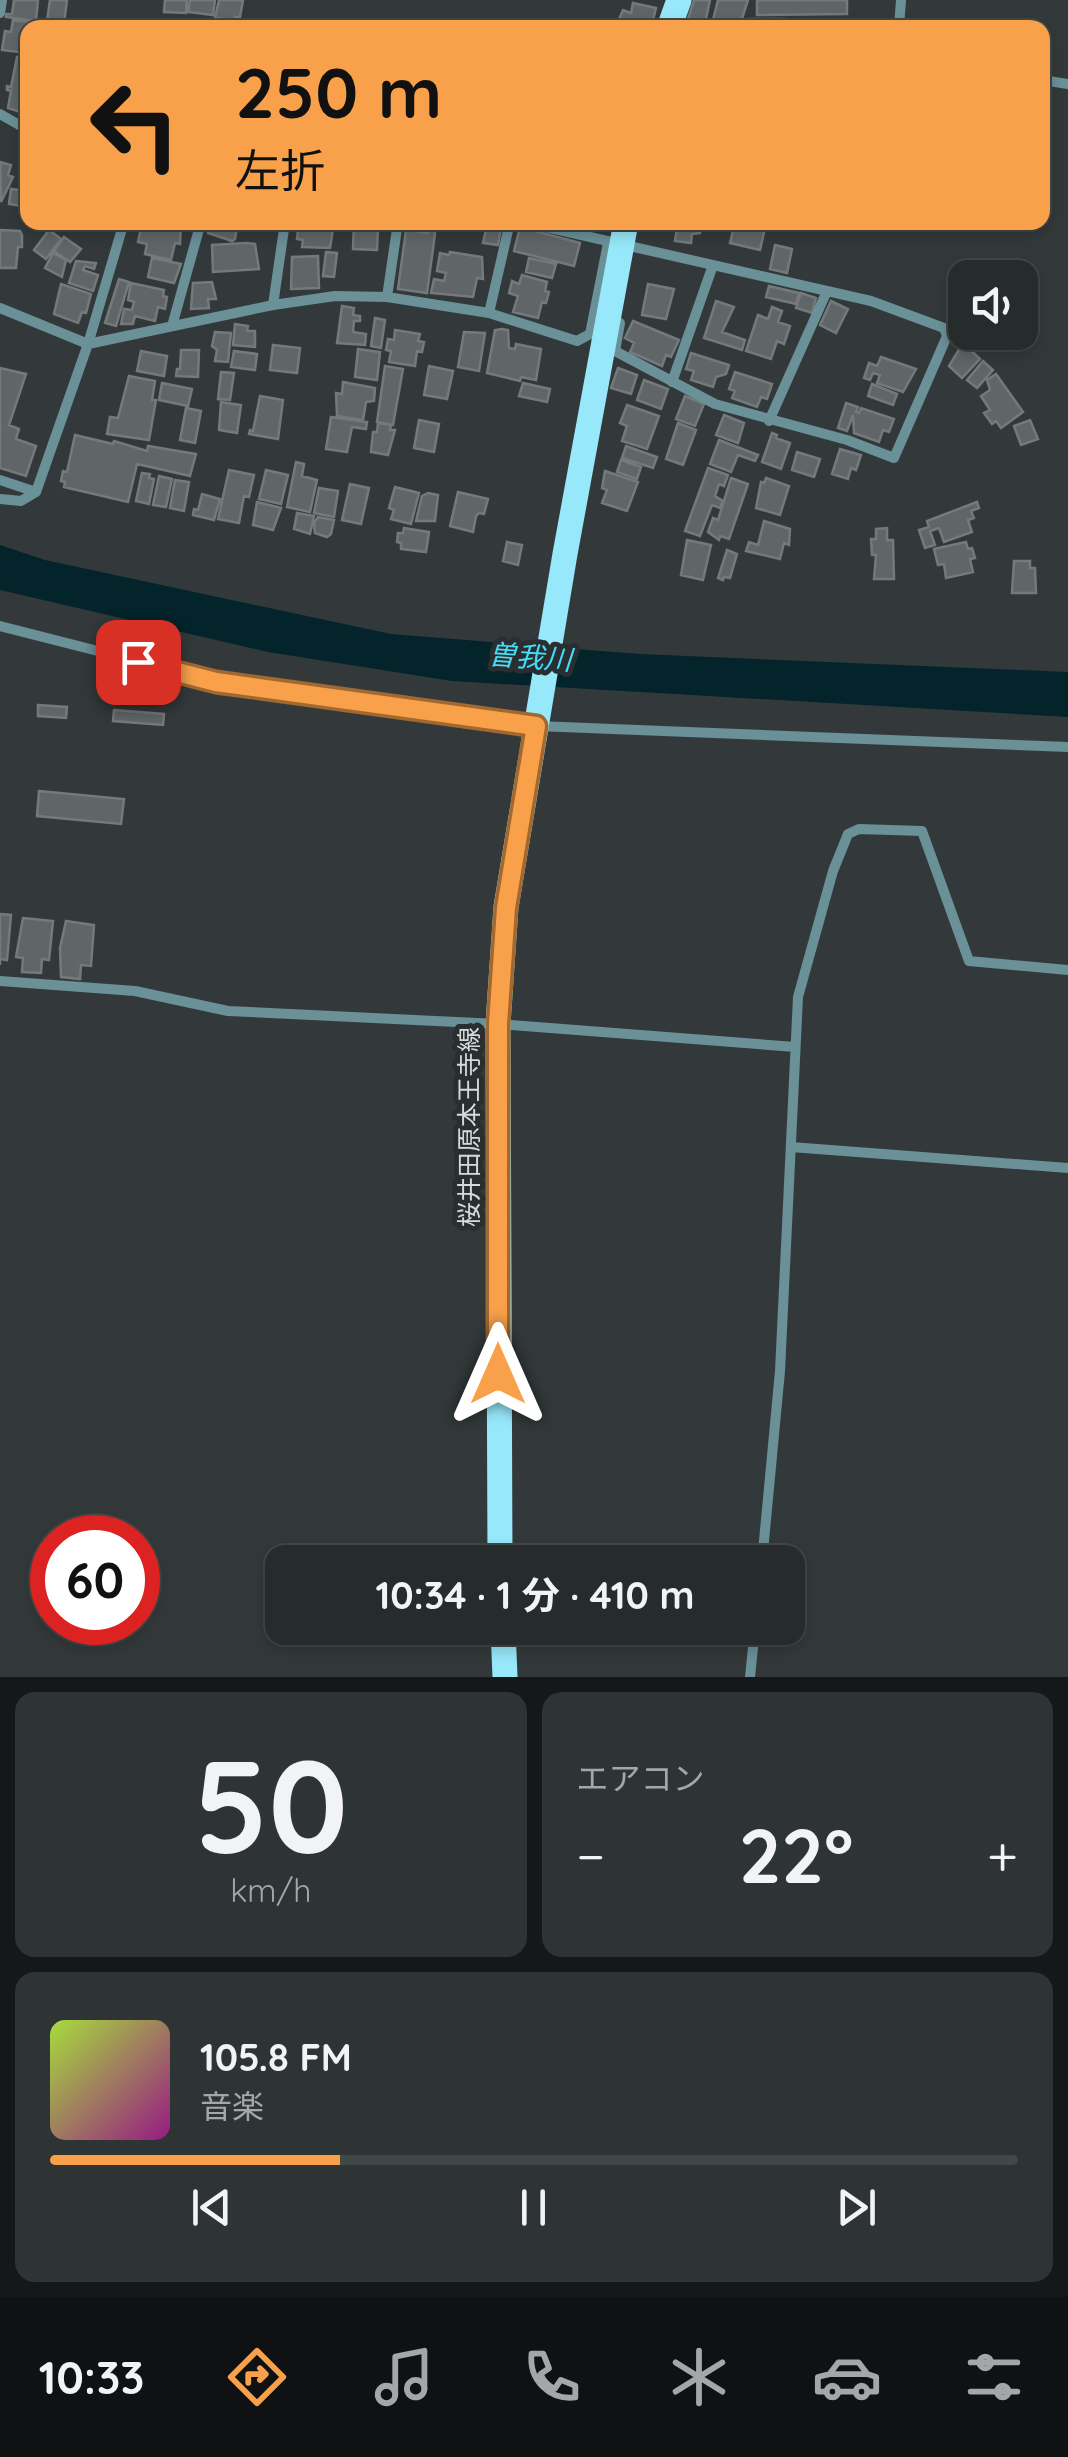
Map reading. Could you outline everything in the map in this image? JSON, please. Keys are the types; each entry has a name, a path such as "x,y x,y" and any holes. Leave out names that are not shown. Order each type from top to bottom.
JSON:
{"main road":[{"name":"桜井田原本王寺線","path":"500,1545 498,1024 506,908 619,237"},
{"path":"504,1645 505,1677"}],"street":[{"path":"0,13 2,0"},
{"path":"0,499 21,502 36,492 88,344 122,230"},
{"path":"172,326 200,230"},
{"path":"272,306 284,230"},
{"path":"387,297 397,230"},
{"path":"489,313 508,230"},
{"path":"575,230 619,237 871,301 944,328 947,336 894,458 847,440 715,404 615,351 630,258 619,237"},
{"path":"0,308 88,344 335,296 387,297 489,313 577,341 590,334 619,237"},
{"path":"672,382 714,264"},
{"path":"769,421 826,292"},
{"path":"0,480 36,492"},
{"path":"0,626 216,682 537,722 1068,748"},
{"path":"764,1545 780,1371 798,998 848,834 859,828 922,831 969,961 1068,970"},
{"path":"0,982 135,991 228,1011 498,1024 795,1047"},
{"path":"791,1147 1068,1168"},
{"path":"750,1677 753,1645"}],"water":[{"name":"曽我川","path":"0,545 45,560 391,634 639,654 1068,672 1068,717 452,681 268,652 0,590"}],"building":[{"path":"14,0 38,0 36,20 6,17 12,14"},
{"path":"50,0 67,0 64,20 47,20"},
{"path":"165,0 187,0 186,13 164,12"},
{"path":"190,0 215,0 213,15 188,12"},
{"path":"219,0 243,0 240,17 215,18"},
{"path":"694,0 710,0 706,20 688,20"},
{"path":"718,0 748,0 742,20 713,20"},
{"path":"757,0 847,0 847,14 757,15"},
{"path":"633,3 656,8 653,20 619,20 623,10 631,13"},
{"path":"13,20 20,21 20,52 2,50 5,31 11,32"},
{"path":"17,57 20,58 20,112 8,108 11,91 7,86 11,87"},
{"path":"0,162 11,165 8,175 13,177 1,202"},
{"path":"11,189 20,190 20,206 9,204"},
{"path":"0,230 20,231 22,235 16,268 0,268"},
{"path":"49,230 61,239 46,259 34,250"},
{"path":"141,230 181,230 180,244 175,243 171,260 145,254 147,244 138,242"},
{"path":"209,230 237,230 232,241 208,233"},
{"path":"298,230 333,230 330,248 302,247 303,240 297,239"},
{"path":"354,230 378,230 377,250 353,249"},
{"path":"406,230 434,230 435,234 427,293 398,289"},
{"path":"486,230 501,230 498,245 483,243"},
{"path":"519,230 580,243 574,266 514,251"},
{"path":"677,230 701,230 692,234 691,243 675,241"},
{"path":"733,230 765,230 760,250 730,243"},
{"path":"64,237 81,249 70,262 54,251"},
{"path":"255,244 259,269 213,272 212,245"},
{"path":"775,245 792,249 787,273 770,269"},
{"path":"326,252 337,253 334,277 323,276"},
{"path":"53,253 66,260 62,277 45,268"},
{"path":"440,253 482,257 483,279 477,278 473,297 431,293 434,279 444,281 446,273 437,271"},
{"path":"318,256 319,288 291,289 292,257"},
{"path":"152,258 181,264 174,283 148,277"},
{"path":"529,258 556,264 552,278 526,272"},
{"path":"76,261 96,263 94,269 85,266 83,270 98,275 93,291 69,283"},
{"path":"522,275 547,282 545,291 549,292 538,318 513,312 518,296 509,293 512,281 519,284"},
{"path":"119,279 129,282 116,326 105,323"},
{"path":"212,282 216,299 208,299 209,308 191,309 193,283"},
{"path":"131,283 164,290 165,309 158,307 155,321 135,316 133,324 121,324 124,309 132,310 134,302 128,300"},
{"path":"61,284 91,294 86,313 82,312 78,323 54,314"},
{"path":"648,284 674,289 666,319 642,315"},
{"path":"769,286 799,293 796,304 766,297"},
{"path":"801,293 816,298 812,313 796,308"},
{"path":"716,301 734,307 722,332 745,340 742,350 704,338"},
{"path":"831,301 848,309 836,333 820,325"},
{"path":"342,306 354,308 353,315 360,316 360,321 354,321 353,332 366,334 365,345 337,343"},
{"path":"772,307 782,311 778,322 790,326 784,344 777,341 771,359 746,351 758,315 768,319"},
{"path":"375,318 385,320 381,348 371,346"},
{"path":"633,321 679,340 662,366 630,352 634,343 625,338"},
{"path":"235,324 255,331 255,347 233,345"},
{"path":"395,330 420,334 418,341 424,342 422,352 417,351 415,366 389,362 388,339 394,340"},
{"path":"495,330 508,330 509,348 515,349 516,344 541,349 536,380 521,377 520,381 487,373"},
{"path":"215,332 231,333 228,362 215,361"},
{"path":"464,332 485,333 479,371 458,367"},
{"path":"273,345 300,348 297,373 270,370"},
{"path":"358,349 380,352 377,380 355,377"},
{"path":"181,350 199,350 198,377 176,376"},
{"path":"959,350 970,350 980,359 962,378 949,366"},
{"path":"141,351 167,356 164,376 137,371"},
{"path":"234,351 257,354 255,370 231,367"},
{"path":"691,353 729,365 726,374 716,377 713,387 691,380 694,371 686,369"},
{"path":"881,357 916,369 903,392 877,383 880,375 873,373 870,380 864,378 869,363 877,366"},
{"path":"983,361 993,370 977,388 967,380"},
{"path":"385,366 403,369 393,425 377,422"},
{"path":"429,366 453,371 447,399 424,395"},
{"path":"0,368 26,374 9,425 19,429 16,439 36,446 26,476 0,468"},
{"path":"618,368 637,375 631,394 611,388"},
{"path":"221,372 234,373 230,400 218,399"},
{"path":"735,372 772,384 767,399 761,397 757,407 732,398 735,391 729,389"},
{"path":"996,374 1023,412 1001,428 984,413 990,410 981,396 990,390 987,380"},
{"path":"129,376 155,381 149,440 107,434 110,417 118,418"},
{"path":"644,380 668,389 661,409 637,400"},
{"path":"343,382 375,388 374,401 366,402 363,420 337,416 336,393 342,394"},
{"path":"162,383 192,389 188,406 159,400"},
{"path":"523,383 550,389 547,402 519,396"},
{"path":"872,384 897,394 893,405 868,396"},
{"path":"260,396 283,400 278,439 249,434 253,431"},
{"path":"685,396 704,404 695,426 676,419"},
{"path":"221,402 241,405 237,433 219,430"},
{"path":"846,403 858,407 859,413 861,408 894,419 889,432 883,430 879,442 854,433 853,415 847,431 838,428"},
{"path":"627,405 659,416 647,449 622,441 627,426 620,423"},
{"path":"186,408 201,411 195,443 180,440"},
{"path":"724,415 744,423 738,443 716,435"},
{"path":"331,417 367,422 366,429 352,427 347,452 326,449"},
{"path":"419,420 439,424 434,452 414,448"},
{"path":"1030,420 1038,439 1021,445 1014,426"},
{"path":"378,423 391,425 390,430 395,430 388,455 371,452"},
{"path":"678,423 696,430 683,465 666,459"},
{"path":"772,433 790,443 781,469 762,462"},
{"path":"75,435 147,451 148,446 196,454 190,476 137,464 128,502 64,487 63,471 67,472"},
{"path":"719,440 758,455 755,461 738,455 731,472 710,464"},
{"path":"626,446 657,457 653,468 622,458"},
{"path":"840,449 861,455 848,479 832,474"},
{"path":"797,452 820,459 814,477 792,470"},
{"path":"621,460 641,467 637,479 617,472"},
{"path":"296,462 304,464 302,476 317,480 310,512 287,507"},
{"path":"708,468 728,475 715,496 723,501 720,508 712,505 700,536 685,531"},
{"path":"229,470 254,475 249,497 244,496 239,523 218,519"},
{"path":"266,470 288,475 281,504 259,499"},
{"path":"605,471 638,482 627,511 602,503 607,490 602,488"},
{"path":"142,473 154,479 149,504 136,501"},
{"path":"159,476 172,479 166,507 153,505"},
{"path":"731,478 748,484 729,539 720,536 719,540 708,532 713,518 718,520"},
{"path":"766,478 789,486 780,515 756,508 761,482"},
{"path":"175,480 189,482 184,511 170,508"},
{"path":"350,484 369,488 361,524 342,520"},
{"path":"395,487 419,493 411,524 391,519 394,510 389,508"},
{"path":"319,488 338,491 334,517 314,513"},
{"path":"458,492 488,499 484,514 476,516 473,532 450,526"},
{"path":"202,494 220,499 214,520 193,515"},
{"path":"438,495 435,521 416,521 422,496"},
{"path":"257,502 281,508 273,530 253,525"},
{"path":"977,502 979,508 971,511 974,518 968,520 972,532 944,542 939,528 930,531 935,545 925,548 919,530 929,527 927,521"},
{"path":"297,513 314,516 310,534 294,529"},
{"path":"318,517 334,520 327,537 315,533"},
{"path":"764,521 790,529 789,545 784,543 780,559 746,551 749,542 758,545"},
{"path":"404,528 429,532 426,552 401,549 398,533 403,533"},
{"path":"887,528 887,540 893,540 894,579 874,579 876,555 872,555 871,539 876,539 876,529"},
{"path":"687,540 711,545 703,580 681,575"},
{"path":"507,542 522,545 518,565 503,561"},
{"path":"966,542 975,558 970,559 973,572 946,578 944,564 938,565 934,549"},
{"path":"727,550 737,554 730,578 723,580 718,578"},
{"path":"1014,561 1030,561 1030,568 1035,568 1036,593 1012,593"},
{"path":"38,705 67,707 66,718 38,716"},
{"path":"114,710 164,714 163,725 113,721"},
{"path":"39,791 124,799 121,824 37,816"},
{"path":"0,914 11,915 7,960 0,959"},
{"path":"23,918 53,921 49,960 42,959 41,973 22,972 23,958 16,957"},
{"path":"66,921 94,925 91,966 81,965 80,979 61,977 60,948"}],"route":[{"path":"138,662 216,682 392,703 536,726 506,908 498,1024 498,1374"}]}
